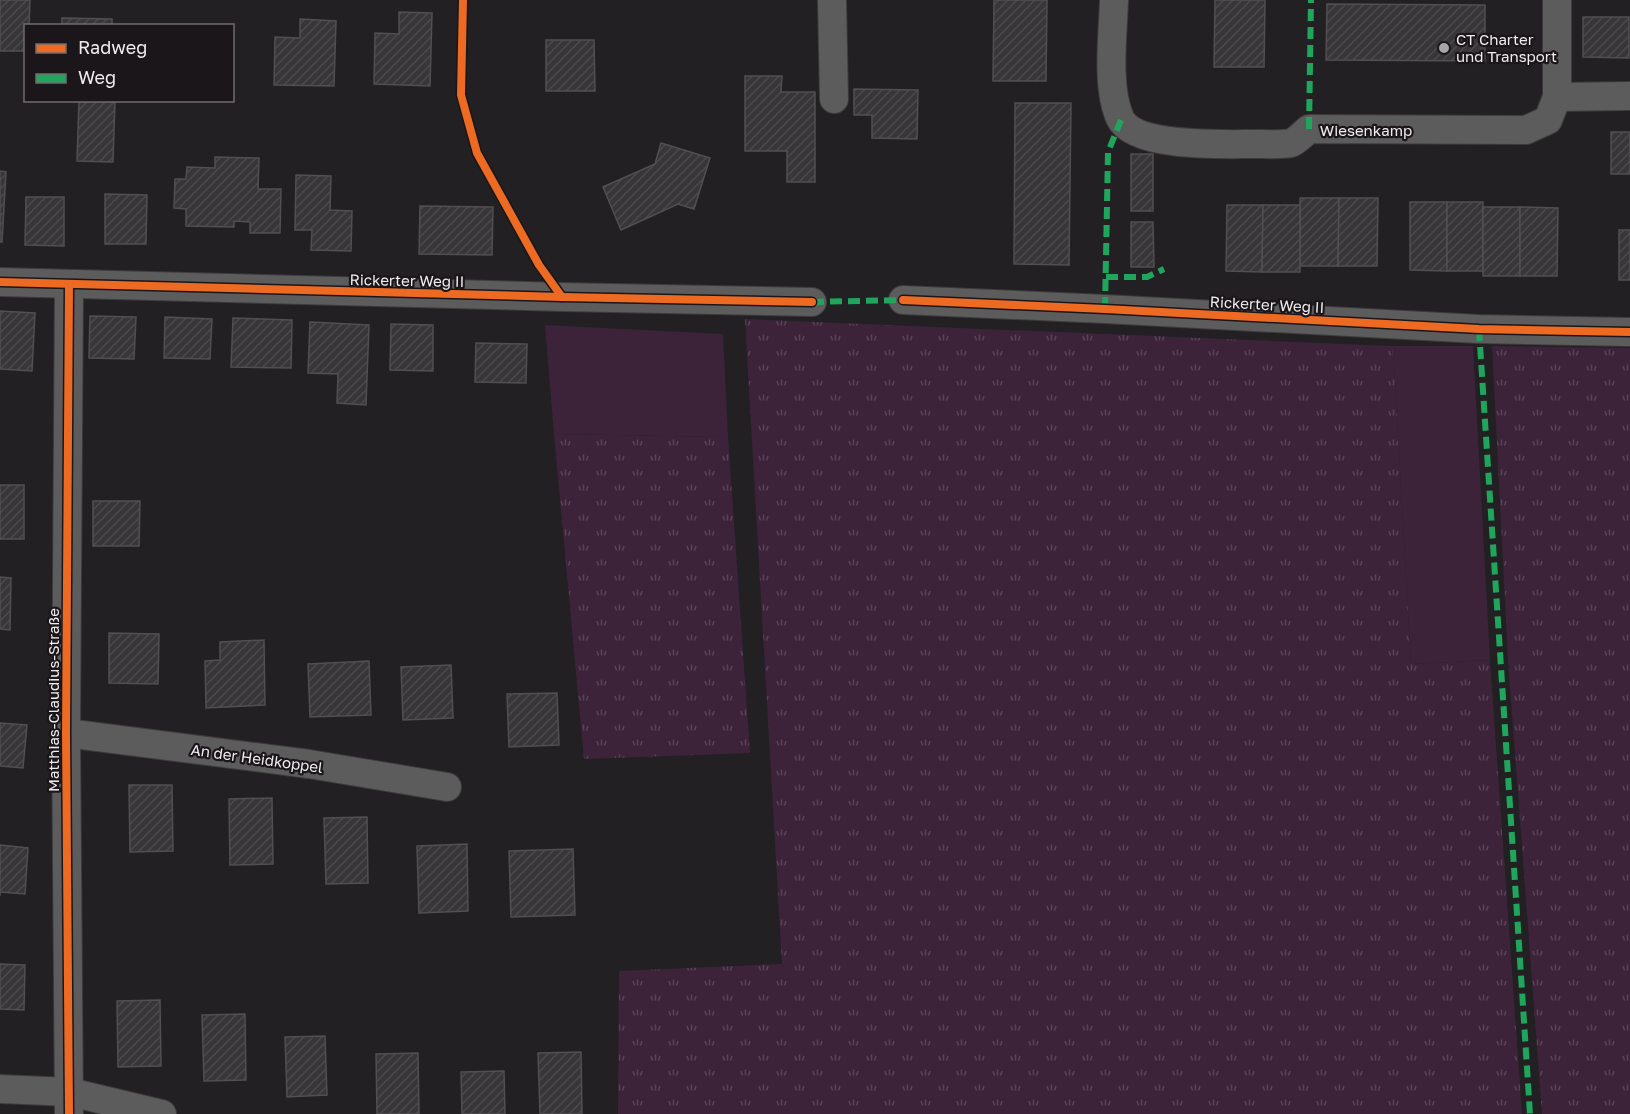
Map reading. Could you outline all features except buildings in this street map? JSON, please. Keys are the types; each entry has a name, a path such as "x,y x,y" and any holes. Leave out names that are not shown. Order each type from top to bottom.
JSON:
{"street":[{"path":"832,0 834,99"},
{"name":"Wiesenkamp","path":"1114,0 1112,68 1114,102 1121,120 1131,130 1168,142 1216,144 1290,143 1309,129 1526,130 1548,120 1557,97 1557,0"},
{"path":"1557,97 1630,96"},
{"name":"Rickerter Weg II","path":"0,282 812,302"},
{"name":"Matthias-Claudius-Straße","path":"69,285 66,733 70,1103"},
{"name":"Rickerter Weg II","path":"903,300 1479,329 1630,332"},
{"name":"An der Heidkoppel","path":"66,733 309,764 447,787"},
{"path":"0,1089 70,1103 162,1114"}],"green space":[{"path":"745,319 1393,346 1411,664 1490,660 1522,1114 618,1114 619,971 782,964"},
{"path":"545,325 723,334 728,437 554,434"},
{"path":"1393,346 1473,346 1490,660 1411,664"},
{"path":"1492,346 1630,348 1630,1114 1542,1114 1508,659"},
{"path":"554,434 728,437 750,753 584,759"}],"marked path":[{"path":"1309,129 1311,0"},
{"path":"1105,309 1108,152 1121,120"},
{"path":"1106,277 1147,277 1164,269"},
{"path":"812,302 903,300"},
{"path":"1479,329 1530,1114"}],"cycle path":[{"path":"463,0 461,95 477,153 539,265 562,297"},
{"path":"0,282 812,302"},
{"path":"69,285 66,733 69,1114"},
{"path":"903,300 1479,329 1630,332"}],"place":[{"name":"CT Charter und Transport","path":"1444,48"}]}
